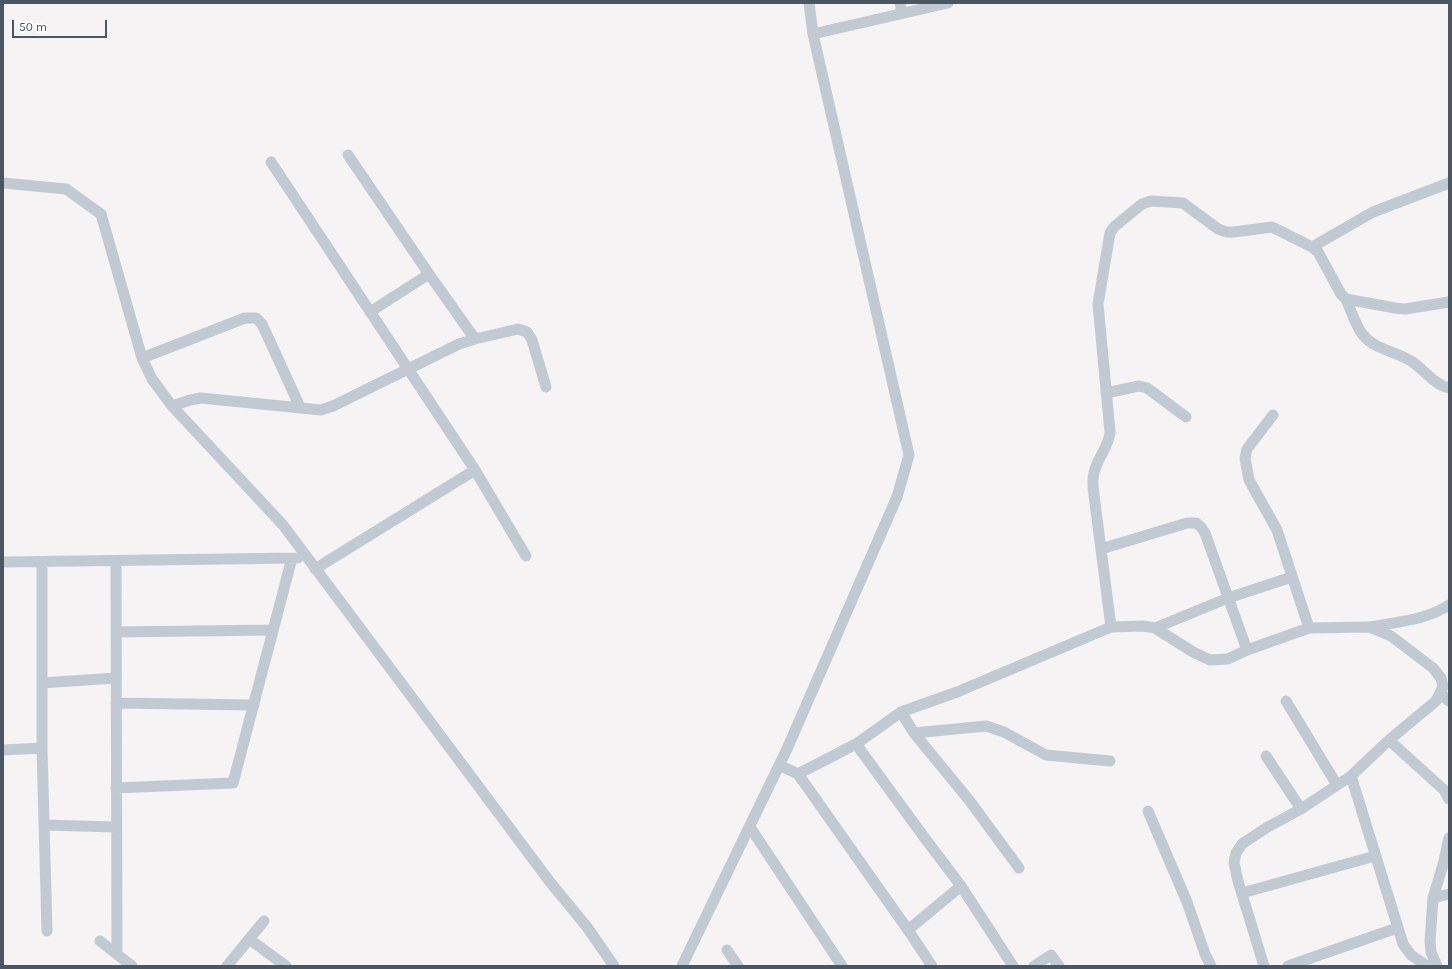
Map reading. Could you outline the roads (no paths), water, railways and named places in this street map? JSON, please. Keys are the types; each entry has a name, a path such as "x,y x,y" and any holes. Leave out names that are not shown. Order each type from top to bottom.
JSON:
{"street":[{"path":"682,966 779,765 897,497 909,455 813,34 809,3"},
{"path":"813,34 901,8 948,3"},
{"path":"348,155 429,274 475,338"},
{"path":"271,162 475,470 526,556"},
{"path":"3,183 66,190 101,214 142,358 152,379 172,406 283,526 550,882 587,927 614,966"},
{"path":"1312,247 1373,212 1449,184"},
{"path":"1111,626 1094,495 1093,475 1095,467 1109,441 1110,432 1098,304 1110,233 1114,227 1142,204 1151,201 1182,203 1218,229 1227,232 1234,232 1272,227 1312,247 1318,252 1341,294 1346,299 1362,333 1369,341 1376,346 1412,362 1438,384 1449,388"},
{"path":"370,312 429,274"},
{"path":"1346,299 1404,309 1449,302"},
{"path":"142,358 245,318 256,318 262,324 300,407"},
{"path":"172,406 201,398 321,410 333,406 458,344 475,338 518,329 527,332 532,340 546,386"},
{"path":"1106,393 1139,386 1147,388 1186,417"},
{"path":"1273,415 1247,449 1245,458 1249,480 1277,530 1309,628"},
{"path":"316,569 475,470"},
{"path":"1101,549 1187,524 1196,523 1205,533 1247,650"},
{"path":"116,788 233,784 292,558"},
{"path":"3,562 307,558"},
{"path":"116,561 116,954"},
{"path":"42,562 42,748 47,931"},
{"path":"1155,628 1228,598 1292,577"},
{"path":"798,774 856,744 901,712 957,692 1111,626 1143,626 1155,628 1193,652 1210,660 1228,659 1247,650 1309,628 1369,627 1414,619 1442,610 1449,605"},
{"path":"1264,966 1234,863 1236,853 1242,844 1266,828 1301,809 1351,776 1389,740 1436,701 1445,697 1440,678 1432,668 1391,636 1369,627"},
{"path":"116,632 273,630"},
{"path":"42,683 116,678"},
{"path":"1286,701 1337,785"},
{"path":"116,704 254,705"},
{"path":"901,712 914,732 970,800 1019,868"},
{"path":"914,732 986,726 1004,732 1046,755 1110,760"},
{"path":"1389,740 1444,790 1449,799"},
{"path":"856,744 961,886 1013,966"},
{"path":"3,750 42,748"},
{"path":"1266,756 1301,809"},
{"path":"779,765 798,774 932,966"},
{"path":"1351,776 1403,944 1411,955 1427,966"},
{"path":"1148,811 1187,902 1205,954 1211,966"},
{"path":"44,825 116,827"},
{"path":"750,827 842,966"},
{"path":"1437,966 1431,952 1430,941 1434,898 1449,838"},
{"path":"1242,893 1375,856"},
{"path":"908,930 961,886"},
{"path":"1434,898 1449,894"},
{"path":"227,966 264,921"},
{"path":"1288,966 1304,963 1397,928"},
{"path":"249,939 286,966"},
{"path":"100,941 132,966"},
{"path":"727,950 738,966"},
{"path":"1034,966 1051,955 1059,966"}]}
